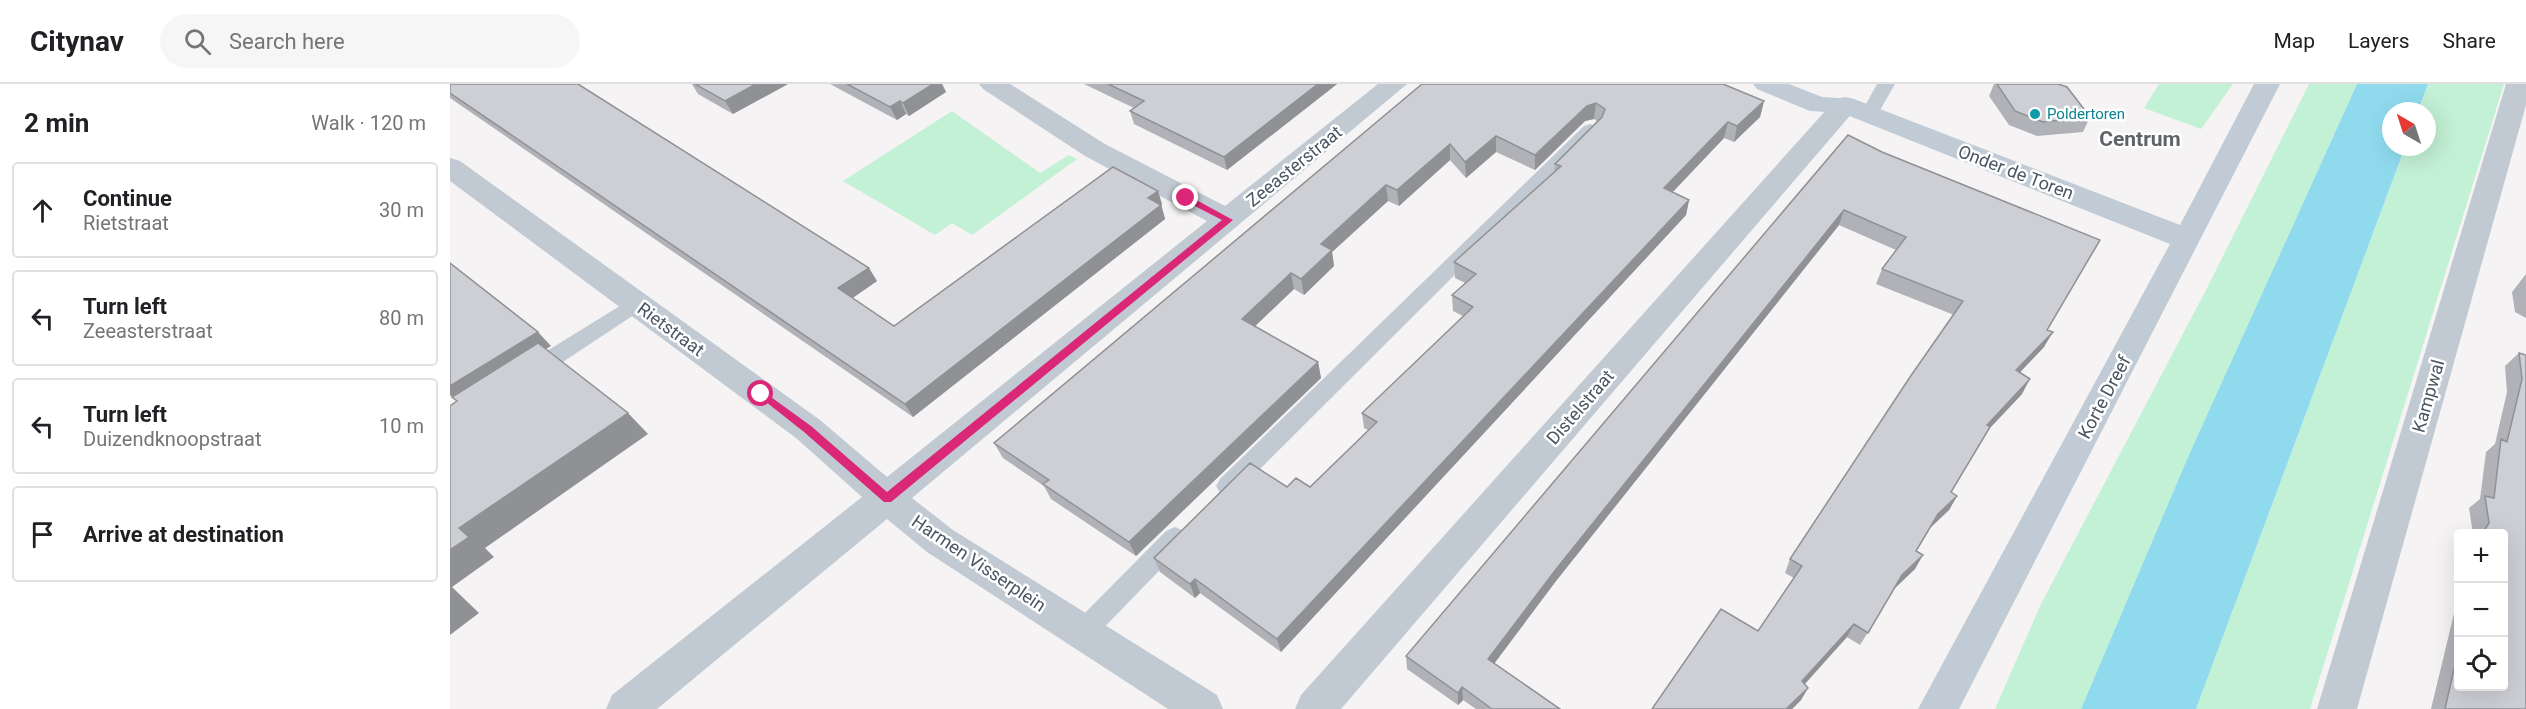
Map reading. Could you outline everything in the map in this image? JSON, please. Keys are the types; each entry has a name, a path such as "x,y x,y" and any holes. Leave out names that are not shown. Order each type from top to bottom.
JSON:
{"main road":[{"name":"Onder de Toren","path":"1766,84 1819,105 1857,110 2186,239"},
{"name":"Onder de Toren","path":"1817,84 1834,91 1857,110"},
{"name":"Korte Dreef","path":"1938,709 2267,84"}],"street":[{"path":"992,84 1080,142 1228,220"},
{"name":"Zeeasterstraat","path":"887,498 1394,84"},
{"name":"Kampwal","path":"2337,709 2519,84"},
{"name":"Distelstraat","path":"1316,709 1857,110"},
{"name":"Rietstraat","path":"450,167 808,429 846,465 887,498"},
{"path":"626,709 887,498"},
{"name":"Harmen Visserplein","path":"887,498 940,541 1203,709"}],"lane":[{"path":"1857,110 1886,84"},
{"path":"1215,498 1593,127"},
{"path":"511,384 636,304"},
{"path":"1083,632 1190,523"}],"green space":[{"path":"2159,84 2233,84 2201,129 2144,108"},
{"path":"2309,84 2357,84 2188,457 2081,709 1995,709 2040,606 2206,290"},
{"path":"2428,84 2504,84 2310,709 2196,709 2402,156 2436,156 2436,102 2421,102"},
{"path":"952,111 1040,173 1069,155 1077,159 972,235 952,223 935,235 843,181"}],"water":[{"path":"2357,84 2428,84 2421,102 2382,102 2382,156 2402,156 2196,709 2081,709 2188,457"}],"building":[{"path":"450,84 578,84 869,268 838,288 894,326 1113,167 1158,191 1148,198 1161,205 905,404 450,93"},
{"path":"695,84 756,84 725,101"},
{"path":"847,84 933,84 903,103 900,101 890,107"},
{"path":"1108,84 1318,84 1224,157 1130,111 1144,101"},
{"path":"1422,84 1723,84 1764,101 1737,126 1728,122 1664,188 1689,200 1277,639 1195,579 1190,584 1154,558 1250,463 1287,487 1296,478 1310,487 1377,422 1362,413 1473,307 1452,295 1476,274 1454,262 1561,166 1555,164 1602,117 1605,109 1596,103 1587,106 1535,155 1496,136 1465,162 1450,144 1397,190 1386,185 1321,244 1332,250 1301,279 1291,273 1242,319 1318,362 1129,542 1043,484 1049,480 994,443"},
{"path":"1997,84 2058,84 2067,87 2090,117 2043,122 2015,111"},
{"path":"1848,135 1882,152 2100,240 2047,330 2053,332 2016,370 2030,379 1987,425 1990,427 1951,492 1957,496 1938,514 1916,551 1923,555 1902,575 1868,633 1854,624 1802,681 1808,688 1786,709 1652,709 1721,609 1758,631 1802,566 1790,559 1963,301 1882,269 1906,237 1844,210 1557,568 1488,659 1560,709 1492,709 1462,687 1458,693 1406,656"},
{"path":"450,263 538,332 450,386"},
{"path":"538,343 628,413 459,528 469,537 450,550 450,406 457,401 452,397"},
{"path":"2519,353 2526,355 2526,709 2445,709 2454,669 2454,691 2508,691 2508,529 2485,529 2489,523 2485,496 2494,498 2501,439 2507,442 2522,379"}],"place":[{"name":"Poldertoren","path":"2035,114"}],"district":[{"name":"Centrum","path":"2140,139"}],"route":[{"path":"761,394 808,429 846,465 887,498 1228,220 1186,198"}]}
